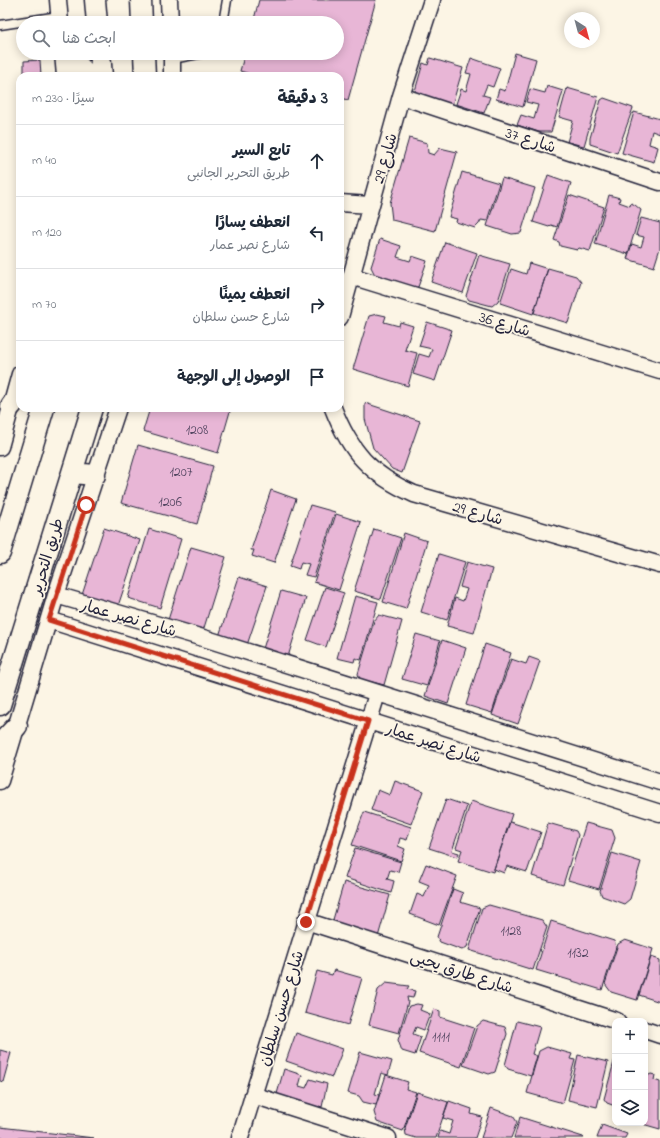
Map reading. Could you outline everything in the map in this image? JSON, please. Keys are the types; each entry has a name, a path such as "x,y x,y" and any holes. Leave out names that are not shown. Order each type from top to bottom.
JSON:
{"street":[{"path":"95,0 96,16"},
{"path":"141,0 142,16"},
{"path":"169,0 170,16"},
{"name":"شارع 29","path":"344,302 401,96 432,0"},
{"path":"64,72 65,60"},
{"path":"72,60 85,72"},
{"path":"101,60 102,72"},
{"path":"144,60 145,72"},
{"path":"172,60 172,72"},
{"name":"شارع 37","path":"401,96 660,182"},
{"path":"344,203 370,206"},
{"name":"شارع 36","path":"351,276 660,371"},
{"path":"0,447 15,400"},
{"path":"0,553 43,412"},
{"name":"طريق التحرير","path":"0,705 91,412"},
{"path":"0,781 18,726 56,595 117,412"},
{"name":"شارع 29","path":"335,412 343,432 357,455 376,473 394,485 414,494 660,565"},
{"path":"72,472 95,475"},
{"name":"شارع نصر عمار","path":"56,595 210,640 377,694 660,782"},
{"name":"شارع نصر عمار","path":"49,620 660,813"},
{"name":"شارع حسن سلطان","path":"240,1138 377,694"},
{"path":"0,744 18,726"},
{"name":"شارع طارق يحيى","path":"306,922 612,1019"},
{"path":"648,1031 660,1035"},
{"path":"253,1095 388,1138"}],"lane":[{"path":"224,16 227,0"},
{"path":"44,16 59,13"},
{"path":"0,25 16,22"}],"building":[{"path":"259,0 376,0 348,100 344,99 344,72 240,71 243,60 344,60 344,16 255,16"},
{"path":"515,53 536,59 523,107 496,99 499,89 505,91"},
{"path":"430,58 463,68 451,109 413,98 423,63 428,65"},
{"path":"471,58 500,68 493,87 487,85 483,95 490,97 484,113 456,104 461,89 466,91 471,74 466,73"},
{"path":"40,60 41,72 24,72 24,61"},
{"path":"547,86 563,91 551,132 539,132 517,125 521,115 534,119 538,105 526,102 530,89 545,93"},
{"path":"567,88 598,97 584,146 567,142 573,121 559,117"},
{"path":"604,98 633,108 617,153 590,144 590,138 601,100"},
{"path":"634,112 660,119 660,134 652,131 649,144 658,147 654,162 622,153"},
{"path":"409,138 427,143 428,153 434,155 440,148 457,152 435,231 392,220 390,203"},
{"path":"462,172 499,183 487,221 481,220 475,228 456,222 457,219 449,217"},
{"path":"548,175 571,183 557,227 551,225 549,227 533,222"},
{"path":"502,178 535,188 521,233 512,234 487,226"},
{"path":"569,195 604,207 590,251 560,246 559,242 554,240"},
{"path":"609,195 620,198 619,202 630,206 631,203 641,210 628,254 595,244"},
{"path":"641,218 660,223 660,248 654,267 627,259 632,244 641,247 644,237 636,235"},
{"path":"380,239 401,246 397,257 410,261 412,256 427,261 418,287 411,289 376,277 371,267"},
{"path":"445,242 477,253 463,293 431,282"},
{"path":"479,255 510,264 498,301 492,306 469,300 466,296"},
{"path":"529,263 548,269 533,314 500,303 511,269 526,274"},
{"path":"548,268 576,276 581,282 568,323 534,313"},
{"path":"377,314 386,316 384,322 399,326 400,322 413,326 405,350 417,353 408,386 353,369 369,316"},
{"path":"427,322 452,330 435,381 413,374 419,354 429,357 432,349 419,346"},
{"path":"365,403 420,421 402,473 392,469 373,448 365,419"},
{"path":"149,412 230,412 218,453 143,431"},
{"path":"138,445 213,466 197,524 121,503"},
{"path":"271,490 296,499 274,563 252,556 254,550 251,550"},
{"path":"310,505 335,512 314,577 305,575 309,564 301,562 299,569 290,566"},
{"path":"336,514 361,522 339,590 314,582"},
{"path":"104,528 140,540 118,606 82,595"},
{"path":"149,529 181,539 160,608 128,598"},
{"path":"374,529 401,538 381,599 354,591"},
{"path":"404,533 427,541 406,609 383,602"},
{"path":"191,547 226,557 203,631 168,620"},
{"path":"439,554 465,562 447,620 421,612"},
{"path":"467,562 492,569 474,633 447,626 455,598 463,601 467,589 460,587"},
{"path":"239,577 267,586 247,645 219,636"},
{"path":"325,587 344,593 326,647 307,640"},
{"path":"281,591 306,598 287,660 262,652"},
{"path":"355,596 378,602 361,660 355,658 354,662 337,658"},
{"path":"379,615 402,621 384,685 360,679 358,674 374,621"},
{"path":"416,634 440,641 427,686 402,679"},
{"path":"442,640 466,648 448,704 425,696"},
{"path":"485,644 511,653 492,713 466,705"},
{"path":"529,657 540,661 518,724 492,715 511,659 526,664"},
{"path":"395,781 423,791 411,824 371,810 378,790 390,795"},
{"path":"446,799 467,806 452,851 459,853 457,857 429,848"},
{"path":"471,801 512,814 493,872 458,861 462,850 456,848"},
{"path":"364,812 411,827 407,840 400,838 398,846 405,849 401,861 352,845"},
{"path":"510,822 541,832 527,872 507,866 504,873 494,869"},
{"path":"548,823 576,831 578,835 563,885 532,876"},
{"path":"586,823 612,830 615,838 599,889 568,880"},
{"path":"355,848 401,862 398,872 390,870 387,879 394,881 391,893 345,878"},
{"path":"612,853 641,862 630,899 624,904 602,896 600,891"},
{"path":"426,864 457,876 439,925 410,914 417,894 424,897 429,885 419,881"},
{"path":"344,882 390,895 378,937 332,923"},
{"path":"453,889 463,893 460,902 480,908 467,947 462,950 440,942 437,937"},
{"path":"489,905 542,920 547,927 533,970 469,950 482,908"},
{"path":"551,921 614,941 616,947 602,990 536,970"},
{"path":"625,940 653,949 637,1000 611,992 605,984 618,944"},
{"path":"651,957 660,960 660,1002 639,995"},
{"path":"334,970 362,978 348,1025 305,1013 317,971 332,975"},
{"path":"386,983 409,986 407,989 415,991 413,998 407,997 408,1002 399,1033 369,1025 378,990"},
{"path":"417,1004 422,1005 420,1010 430,1014 424,1030 416,1027 413,1034 421,1037 415,1055 402,1051 398,1040 409,1006"},
{"path":"434,1009 440,1011 440,1017 474,1028 461,1067 419,1053"},
{"path":"483,1021 505,1027 507,1034 495,1072 489,1074 463,1065 477,1026"},
{"path":"517,1021 540,1027 532,1054 537,1056 531,1076 508,1069 505,1065"},
{"path":"296,1033 343,1049 332,1077 286,1061"},
{"path":"547,1047 572,1054 570,1059 575,1060 563,1103 527,1093 539,1051"},
{"path":"0,1050 11,1053 3,1082 0,1081"},
{"path":"360,1052 392,1061 388,1075 381,1073 375,1094 379,1095 376,1105 363,1102 359,1096 348,1093"},
{"path":"578,1055 608,1062 597,1107 568,1100"},
{"path":"284,1069 302,1075 299,1086 306,1088 310,1079 327,1084 322,1107 319,1106 317,1114 275,1101"},
{"path":"612,1069 612,1105 607,1103 604,1099"},
{"path":"651,1074 655,1075 654,1080 660,1082 660,1129 648,1126 648,1076"},
{"path":"386,1075 408,1082 406,1089 416,1092 403,1131 377,1122 374,1112"},
{"path":"417,1092 448,1102 436,1138 416,1138 406,1135 405,1128"},
{"path":"449,1101 472,1109 471,1114 482,1117 475,1138 438,1138 440,1131 449,1134 453,1121 443,1118"},
{"path":"491,1108 513,1116 517,1122 511,1138 481,1138"},
{"path":"520,1117 583,1137 584,1138 514,1138"},
{"path":"602,1125 627,1134 625,1138 597,1138"},
{"path":"0,1127 94,1138 0,1138"}],"route":[{"path":"86,505 49,620 368,721 306,922"}]}
